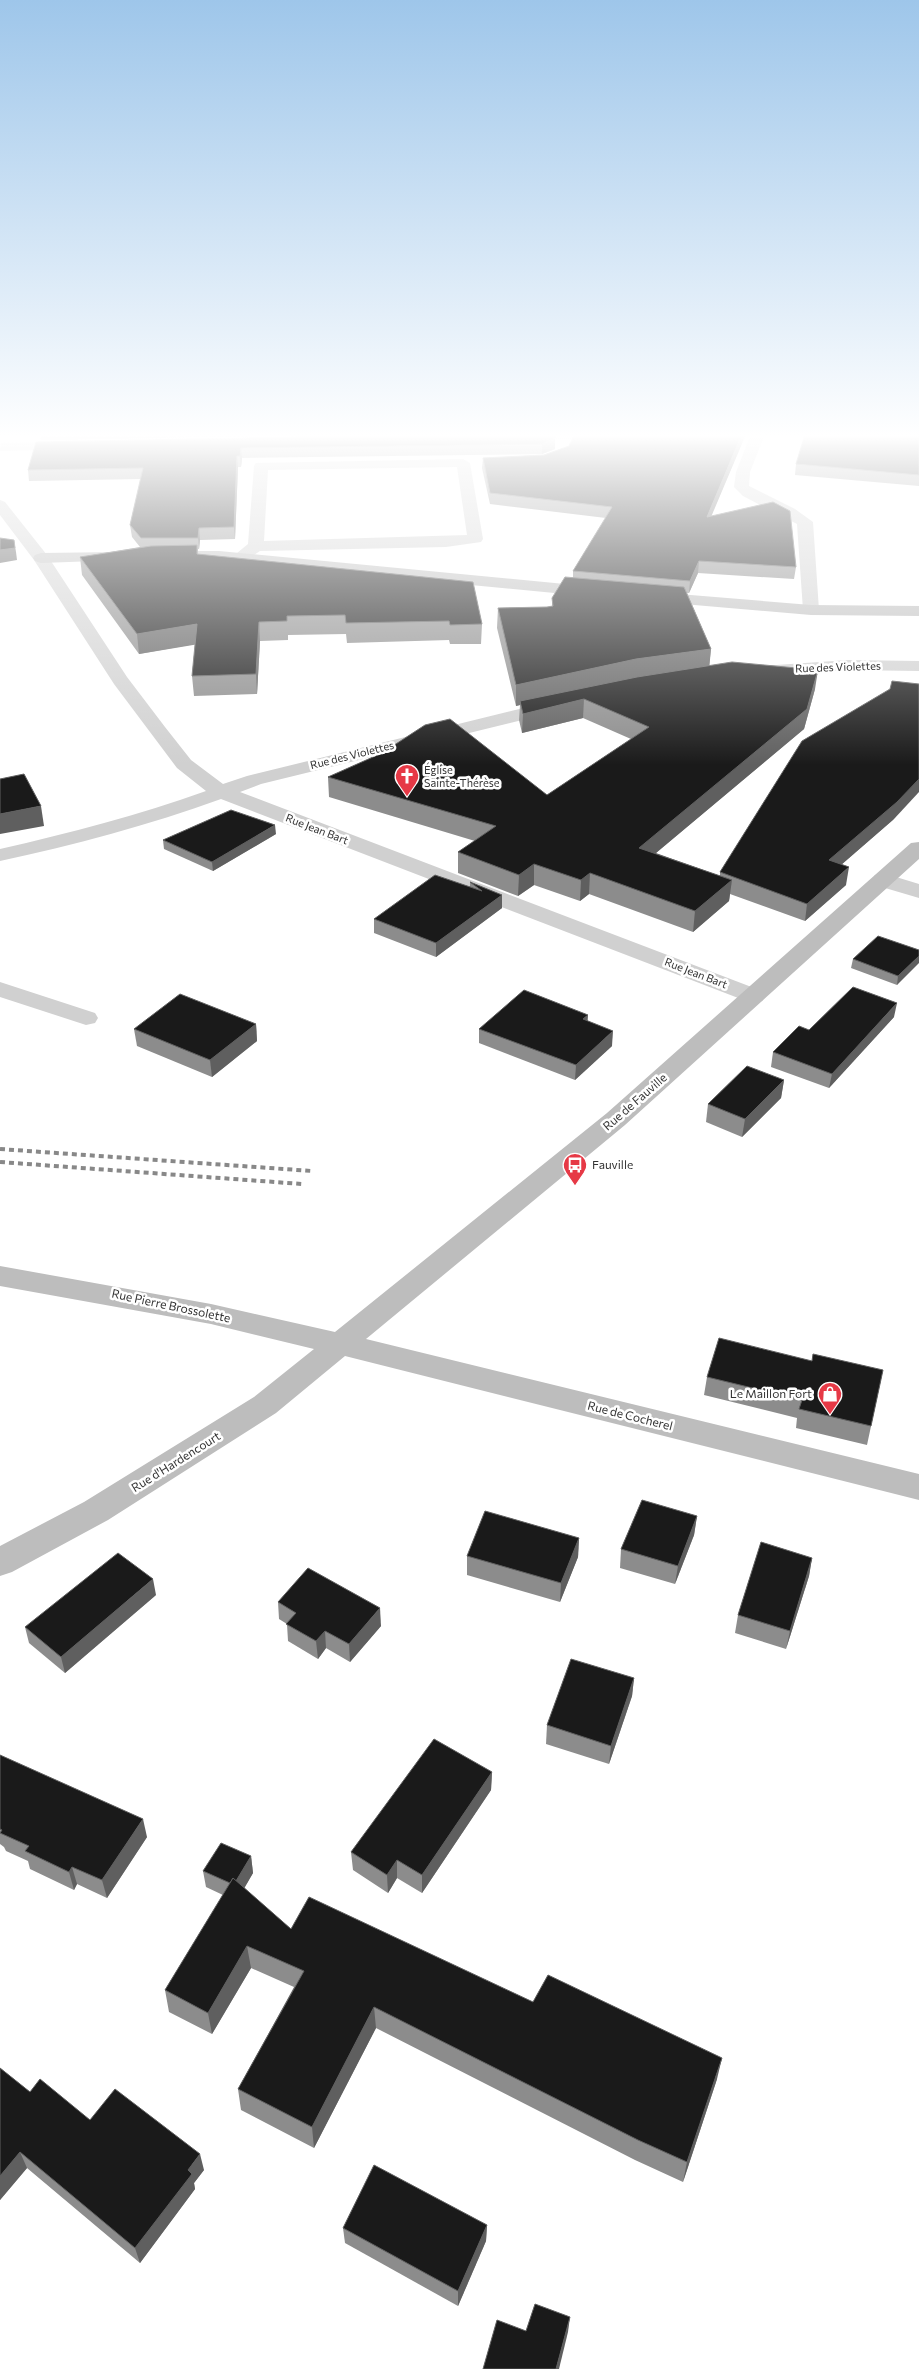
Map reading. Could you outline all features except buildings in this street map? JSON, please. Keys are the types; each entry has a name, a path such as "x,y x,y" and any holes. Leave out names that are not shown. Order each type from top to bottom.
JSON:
{"street":[{"name":"Rue Jean Bart","path":"31,545 120,680 158,731 184,764 219,791 754,996"},
{"path":"239,558 256,546 325,545"},
{"path":"807,545 811,610"},
{"path":"163,556 202,555 239,558 609,593"},
{"path":"41,558 134,557"},
{"path":"638,596 811,610 919,610"},
{"name":"Rue des Violettes","path":"744,672 848,665 919,666"},
{"name":"Rue des Violettes","path":"0,855 55,843 174,809 219,791 254,780 578,701"},
{"name":"Rue de Fauville","path":"340,1344 616,1119 919,848"},
{"path":"884,880 919,891"},
{"path":"0,989 86,1018"},
{"name":"Rue Pierre Brossolette","path":"0,1276 103,1292 211,1314 340,1344"},
{"name":"Rue de Cocherel","path":"340,1344 919,1488"},
{"name":"Rue d'Hardencourt","path":"0,1562 96,1511 171,1466 265,1405 340,1344"}],"railway":[{"path":"0,1149 312,1171"},
{"path":"0,1162 302,1184"}],"place":[{"name":"Église Sainte-Thérèse","path":"407,797"},
{"name":"Fauville","path":"575,1186"},
{"name":"Le Maillon Fort","path":"830,1415"}]}
